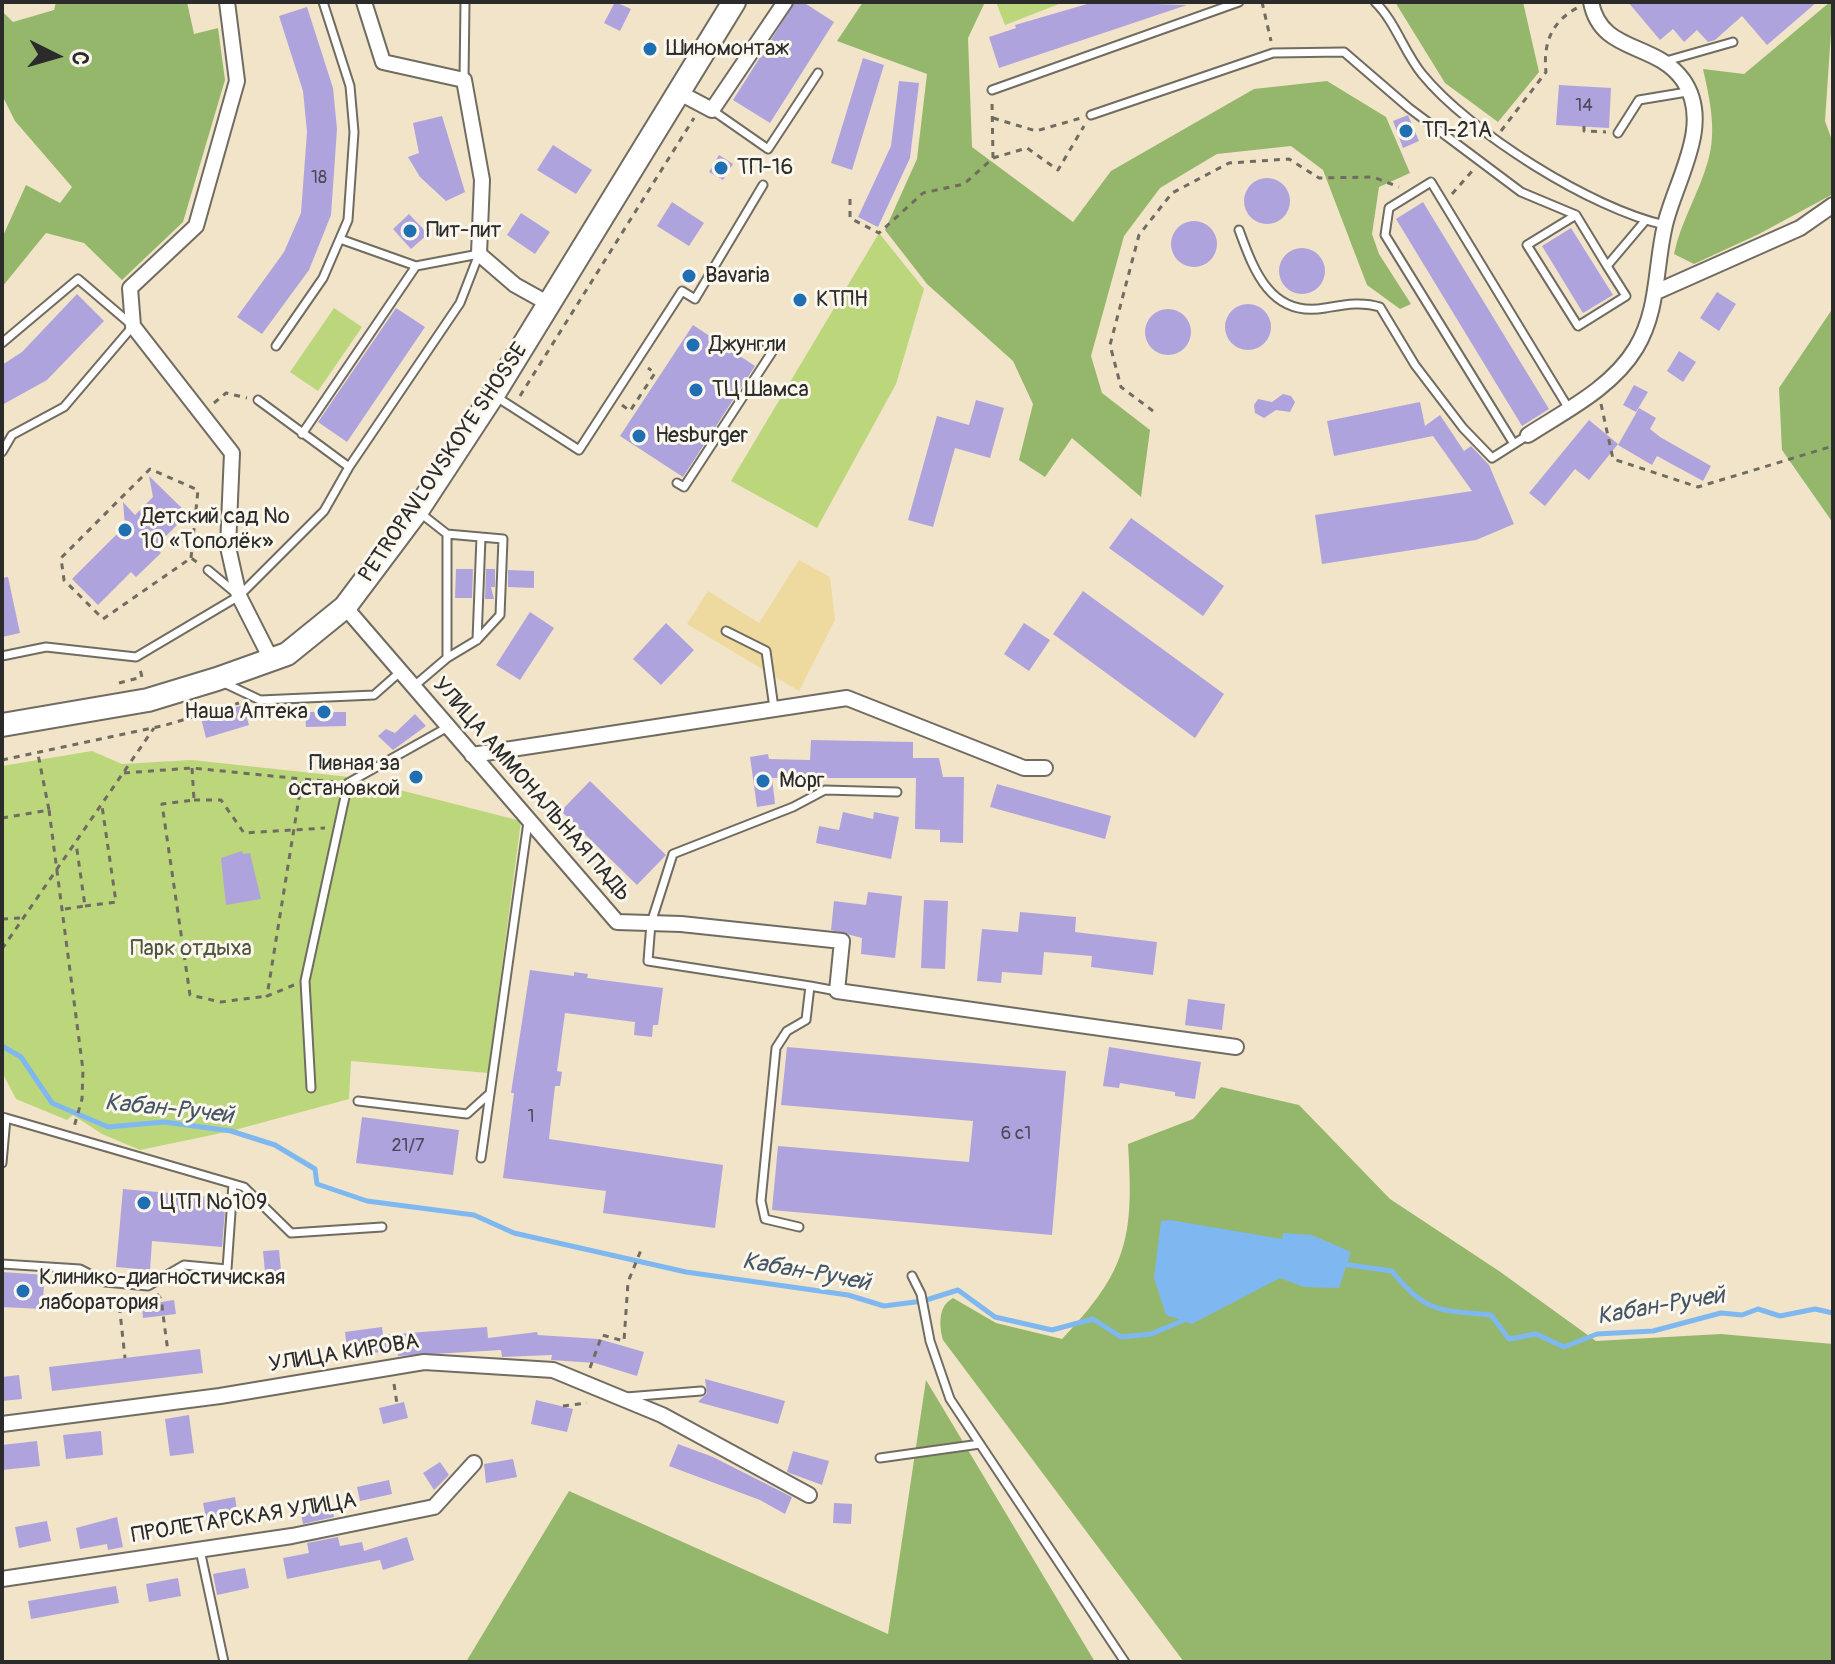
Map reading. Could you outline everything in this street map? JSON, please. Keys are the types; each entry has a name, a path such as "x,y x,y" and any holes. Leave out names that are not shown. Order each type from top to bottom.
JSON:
{"main road":[{"name":"PETROPAVLOVSKOYE SHOSSE","path":"2,725 148,700 217,679 287,654 345,607 417,511 551,305 734,2"}],"street":[{"path":"227,2 237,81 196,226 130,288 133,326 232,453 228,547 239,596 271,659"},
{"path":"364,2 383,62 464,80 482,180 479,254 515,285 551,305"},
{"path":"678,92 707,107 785,2"},
{"path":"1528,435 1598,389 1636,348 1656,292 1665,225 1691,149 1692,108 1684,82 1666,61 1603,33 1594,20 1591,2"},
{"path":"1656,292 1800,228 1833,205"},
{"name":"УЛИЦА АММОНАЛЬНАЯ ПАДЬ","path":"345,607 617,922 842,941 837,991"},
{"path":"472,755 847,698 1024,768 1045,768"},
{"path":"837,991 1236,1047"},
{"name":"УЛИЦА КИРОВА","path":"2,1424 220,1396 424,1362 553,1370 662,1415 809,1495"},
{"name":"ПРОЛЕТАРСКАЯ УЛИЦА","path":"2,1579 200,1550 434,1507 474,1463"}],"lane":[{"path":"276,346 323,278 348,220 354,132 350,86 323,2"},
{"path":"464,80 465,2"},
{"path":"992,90 1239,2"},
{"path":"1375,2 1419,71 1438,93 1495,138 1541,171 1645,221 1665,225"},
{"path":"1666,61 1733,42"},
{"path":"1091,115 1273,53 1344,52 1521,192 1576,215 1626,296 1578,326 1527,245 1576,215"},
{"path":"707,107 768,149 818,73"},
{"path":"1618,133 1639,100 1687,92"},
{"path":"1514,444 1385,235 1389,208 1414,192 1431,182 1569,409"},
{"path":"493,395 579,450 682,291 695,299 763,185"},
{"path":"1607,266 1645,221"},
{"path":"1239,230 1254,271 1273,295 1303,309 1346,304 1380,307 1415,365 1463,428 1492,458 1528,435"},
{"path":"340,239 416,266 479,254"},
{"path":"2,656 46,647 136,657 239,596 324,511 349,467 460,303 479,254"},
{"path":"302,434 416,266"},
{"path":"2,343 78,279 133,326 64,407 2,438"},
{"path":"677,483 684,487 774,349 767,344"},
{"path":"258,400 349,467"},
{"path":"2,452 12,435"},
{"path":"413,687 447,658 477,640 500,615 503,539 447,534 417,511"},
{"path":"447,534 447,658"},
{"path":"477,640 481,537"},
{"path":"208,570 239,596"},
{"path":"726,631 766,651 774,708"},
{"path":"217,679 260,700 374,695 400,672"},
{"path":"311,1088 305,981 348,783 448,727"},
{"path":"837,991 648,961 651,923 673,854 793,807 825,790 897,792"},
{"path":"481,1158 528,820"},
{"path":"799,1227 765,1219 761,1201 776,1048 787,1031 806,1020 810,986"},
{"path":"358,1101 467,1114 490,1093"},
{"path":"2,1163 4,1117 244,1187 291,1233 382,1227"},
{"path":"2,1264 80,1269 105,1282 148,1286 184,1265 227,1269 233,1184"},
{"path":"912,1276 921,1294 930,1341 950,1399 1125,1662"},
{"path":"620,1397 701,1391"},
{"path":"880,1458 980,1444"},
{"path":"200,1550 224,1662"}],"path":[{"path":"1262,2 1273,53"},
{"path":"1495,138 1528,100 1546,72 1544,47 1561,16 1591,2"},
{"path":"992,90 993,158"},
{"path":"520,396 707,107"},
{"path":"993,118 1036,131 1091,115"},
{"path":"850,199 850,218 879,233 923,193 964,184 993,158 1027,148 1058,170 1091,115"},
{"path":"1584,126 1584,131 1618,133"},
{"path":"1153,411 1121,387 1110,345 1139,235 1172,193 1229,163 1289,159 1319,178 1373,177 1414,192"},
{"path":"1444,203 1480,162"},
{"path":"619,403 630,411 655,373 636,361"},
{"path":"1598,389 1613,459 1698,487 1833,446"},
{"path":"201,413 226,393 258,400"},
{"path":"150,469 198,490 191,558 103,619 64,580 61,558 150,469"},
{"path":"191,558 208,570"},
{"path":"2,760 154,728 253,697"},
{"path":"2,949 154,728"},
{"path":"38,754 64,909 83,1070 82,1099 76,1117"},
{"path":"124,773 192,768 348,783"},
{"path":"192,768 194,800"},
{"path":"267,996 302,779"},
{"path":"305,981 267,996 221,1002 190,995 162,804 221,800 244,833 338,827"},
{"path":"64,909 116,902 102,805"},
{"path":"2,818 49,810"},
{"path":"76,843 85,906"},
{"path":"2,919 21,918"},
{"path":"585,1383 602,1335 624,1341 628,1282 641,1250"},
{"path":"161,1299 168,1352"},
{"path":"119,1303 125,1358"},
{"path":"392,1367 397,1404"}],"green space":[{"path":"56,2 187,2 194,34 218,28 225,80 183,222 122,280 84,243 46,233 2,287 2,238 26,185 60,203 72,187 15,121 2,95 2,11 13,22 54,10"},
{"path":"863,2 985,2 968,38 972,147 1073,222 1111,171 1254,89 1327,81 1386,117 1410,173 1379,187 1372,234 1379,254 1411,304 1400,309 1367,285 1323,170 1291,146 1217,154 1160,188 1124,236 1091,356 1102,393 1150,430 1141,497 1072,438 1045,477 1019,460 1033,404 1013,361 927,284 885,230 917,159 927,74 837,41"},
{"path":"996,2 1064,2 1005,25"},
{"path":"1395,2 1523,2 1539,72 1498,122 1445,83"},
{"path":"1833,2 1825,121 1833,143 1833,194 1759,234 1694,264 1674,254 1711,150 1712,115 1703,69 1744,74"},
{"path":"879,233 924,289 896,384 817,528 731,481"},
{"path":"334,308 362,327 318,391 290,372"},
{"path":"1833,308 1833,523 1782,450 1779,388"},
{"name":"Парк отдыха","path":"92,751 122,764 192,760 349,777 521,821 488,1073 351,1061 349,1099 231,1131 140,1150 102,1134 73,1115 67,1120 16,1099 2,1072 2,766"},
{"path":"1221,1087 1299,1105 1390,1199 1499,1271 1596,1341 1721,1334 1833,1344 1833,1662 1184,1662 943,1340 940,1322 942,1311 953,1298 996,1323 1062,1339 1101,1292 1122,1250 1130,1204 1128,1144 1193,1119"},
{"path":"926,1380 1095,1662 466,1662 569,1491 888,1634"}],"sand":[{"path":"799,560 830,577 835,620 799,691 687,624 708,591 759,623"}],"water":[{"path":"1161,1221 1282,1239 1283,1233 1312,1235 1351,1252 1339,1288 1304,1287 1280,1278 1192,1324 1166,1315 1154,1278"}],"building":[{"path":"615,2 631,9 620,31 604,23"},
{"path":"795,2 803,2 834,22 770,123 733,100"},
{"path":"1094,2 1187,5 999,68 989,37 1016,28 1015,25"},
{"path":"1628,2 1817,2 1767,45 1742,16 1715,40 1708,42 1697,30 1684,42 1673,29 1660,40"},
{"path":"307,7 333,88 337,129 331,215 309,270 262,334 237,317 284,252 301,213 307,132 303,91 279,16"},
{"path":"863,58 884,65 852,170 831,163"},
{"path":"899,81 919,83 910,158 878,227 858,217 891,146"},
{"path":"1559,85 1611,88 1609,128 1556,125"},
{"name":"ТП-21А","path":"1408,115 1419,141 1403,148 1393,121"},
{"path":"442,116 465,192 446,201 420,177 408,157 419,153 413,123"},
{"path":"553,145 592,170 576,194 537,170"},
{"name":"ТП-16","path":"719,155 733,164 723,180 709,172"},
{"path":"1267,178 1283,185 1290,201 1283,217 1267,224 1251,217 1244,201 1251,185"},
{"path":"672,202 704,223 689,246 657,226"},
{"path":"1423,202 1549,409 1522,426 1396,219"},
{"path":"521,213 550,232 535,254 507,235"},
{"name":"Пит-пит","path":"409,214 428,234 411,249 393,229"},
{"path":"1194,221 1210,228 1217,244 1210,260 1194,267 1178,260 1171,244 1178,228"},
{"path":"1571,228 1613,295 1583,313 1542,246"},
{"path":"1302,248 1318,255 1325,271 1318,287 1302,294 1286,287 1279,271 1286,255"},
{"path":"1717,292 1736,304 1719,331 1700,318"},
{"path":"77,294 104,321 47,380 2,405 2,365 22,352"},
{"path":"1248,304 1264,311 1271,327 1264,343 1248,350 1232,343 1225,327 1232,311"},
{"path":"396,308 425,327 347,442 318,422"},
{"path":"1168,309 1184,316 1191,332 1184,348 1168,355 1152,348 1145,332 1152,316"},
{"name":"ТЦ Шамса","path":"693,325 755,366 683,477 620,436"},
{"path":"1679,351 1696,362 1683,382 1667,371"},
{"path":"1634,385 1648,392 1636,412 1623,405"},
{"path":"1283,394 1291,396 1295,402 1290,412 1276,410 1264,418 1255,413 1254,405 1258,399 1272,402"},
{"path":"976,400 1004,408 990,458 955,448 933,527 908,520 937,416 969,425"},
{"path":"1420,402 1425,426 1440,415 1464,451 1471,446 1489,465 1514,524 1476,540 1322,564 1315,515 1472,491 1433,436 1334,456 1327,421"},
{"path":"1639,408 1656,418 1650,429 1711,466 1703,481 1657,456 1652,465 1618,445"},
{"path":"1589,420 1618,444 1589,480 1575,469 1545,506 1529,493"},
{"path":"149,476 188,514 155,547 161,553 136,577 131,572 98,605 72,579 125,526 123,502 135,515 153,497"},
{"path":"1131,518 1224,586 1203,616 1109,548"},
{"path":"456,569 473,569 472,598 455,598"},
{"path":"486,569 495,569 495,587 491,587 494,599 485,599"},
{"path":"508,570 534,571 534,588 508,587"},
{"path":"8,577 20,633 2,637 2,578"},
{"path":"1083,591 1224,694 1195,738 1053,634"},
{"path":"530,612 554,628 520,680 496,665"},
{"path":"666,623 694,650 661,685 633,659"},
{"path":"1024,623 1050,640 1029,671 1004,654"},
{"path":"243,705 249,725 206,738 201,718"},
{"path":"305,712 346,712 346,726 306,727"},
{"path":"415,714 426,726 393,750 378,736 386,729 395,733"},
{"path":"811,740 913,742 913,758 939,758 943,777 964,777 963,843 940,842 940,830 915,829 916,778 772,778 775,804 757,807 750,757 768,754 769,759 810,760"},
{"path":"590,781 666,855 637,885 561,811"},
{"path":"997,784 1111,816 1105,839 990,807"},
{"path":"843,812 873,819 874,812 899,817 891,859 816,843 819,826 839,830"},
{"path":"242,851 243,854 250,853 261,899 226,905 221,858"},
{"path":"868,892 902,896 895,958 861,954 862,938 831,930 834,901 866,905"},
{"path":"924,900 948,901 945,969 921,968"},
{"path":"1020,912 1076,917 1075,932 1157,942 1153,975 1091,967 1092,956 1044,952 1042,975 1002,972 1001,983 977,981 982,929 1018,932"},
{"path":"530,970 574,976 574,972 588,974 587,978 663,988 658,1025 653,1025 652,1037 634,1035 635,1022 565,1013 557,1071 562,1072 560,1086 555,1086 549,1139 723,1165 715,1228 603,1213 606,1191 503,1178 514,1093 511,1093"},
{"path":"1188,999 1225,1004 1222,1030 1185,1025"},
{"path":"787,1047 1066,1071 1052,1235 772,1210 778,1146 969,1162 973,1121 781,1105"},
{"path":"1109,1047 1201,1062 1195,1099 1175,1096 1175,1092 1120,1083 1119,1088 1103,1086"},
{"path":"362,1117 459,1130 453,1175 356,1163"},
{"path":"123,1189 226,1198 222,1247 152,1241 150,1270 116,1267"},
{"path":"279,1250 281,1271 265,1272 263,1251"},
{"name":"Клинико-диагностичиская лаборатория","path":"2,1272 45,1275 42,1309 2,1307"},
{"path":"174,1300 176,1314 143,1318 142,1305"},
{"path":"382,1327 383,1335 487,1327 488,1338 537,1332 538,1335 599,1339 644,1352 637,1376 595,1363 551,1360 552,1355 502,1357 501,1350 398,1356 397,1350 348,1356 345,1332"},
{"path":"200,1349 203,1373 52,1391 49,1367"},
{"path":"19,1375 22,1399 2,1401 2,1377"},
{"path":"705,1379 785,1401 778,1424 698,1402 707,1393"},
{"path":"536,1400 573,1409 567,1432 531,1424"},
{"path":"404,1402 408,1418 383,1424 379,1408"},
{"path":"189,1415 194,1453 170,1456 165,1419"},
{"path":"101,1431 103,1455 66,1459 63,1435"},
{"path":"37,1441 40,1466 2,1470 2,1445"},
{"path":"678,1444 713,1457 792,1497 785,1514 760,1500 669,1466"},
{"path":"793,1451 829,1461 822,1485 787,1472"},
{"path":"513,1459 517,1477 486,1483 484,1464"},
{"path":"440,1462 449,1475 434,1490 423,1473"},
{"path":"389,1480 392,1494 360,1501 357,1487"},
{"path":"235,1497 238,1517 207,1524 203,1503"},
{"path":"331,1502 334,1517 303,1524 300,1508"},
{"path":"834,1503 852,1504 851,1524 833,1523"},
{"path":"117,1517 123,1547 108,1550 107,1544 80,1549 76,1528"},
{"path":"47,1521 51,1541 19,1548 15,1527"},
{"path":"338,1537 340,1546 362,1542 364,1551 407,1537 414,1560 383,1570 380,1560 287,1579 283,1558 309,1553 307,1543"},
{"path":"245,1568 249,1588 217,1595 213,1574"},
{"path":"178,1578 181,1596 149,1602 146,1584"},
{"path":"116,1586 119,1603 31,1619 28,1601"}],"waterway":[{"name":"Кабан-Ручей","path":"2,1046 21,1057 52,1103 108,1127 164,1122 231,1131 275,1145 315,1169 317,1184 367,1201 474,1215 514,1233 686,1272 848,1295 884,1306 923,1301 958,1290 995,1317 1052,1330 1093,1319 1121,1337 1151,1334 1189,1318"},
{"name":"Кабан-Ручей","path":"1342,1264 1392,1271 1415,1295 1435,1307 1491,1315 1509,1339 1536,1334 1564,1347 1597,1334 1653,1331 1721,1313 1742,1315 1758,1309 1780,1316 1815,1309 1833,1313"}],"place":[{"name":"Шиномонтаж","path":"650,49"},
{"name":"ТП-21А","path":"1406,131"},
{"name":"ТП-16","path":"721,168"},
{"name":"Пит-пит","path":"410,231"},
{"name":"Bavaria","path":"689,276"},
{"name":"КТПН","path":"800,300"},
{"name":"Джунгли","path":"693,345"},
{"name":"ТЦ Шамса","path":"696,390"},
{"name":"Hesburger","path":"639,436"},
{"name":"Детский сад № 10 «Тополёк»","path":"125,530"},
{"name":"Наша Аптека","path":"324,712"},
{"name":"Пивная за остановкой","path":"416,777"},
{"name":"Морг","path":"763,781"},
{"name":"ЦТП №109","path":"144,1203"},
{"name":"Клинико-диагностичиская лаборатория","path":"23,1291"}]}
